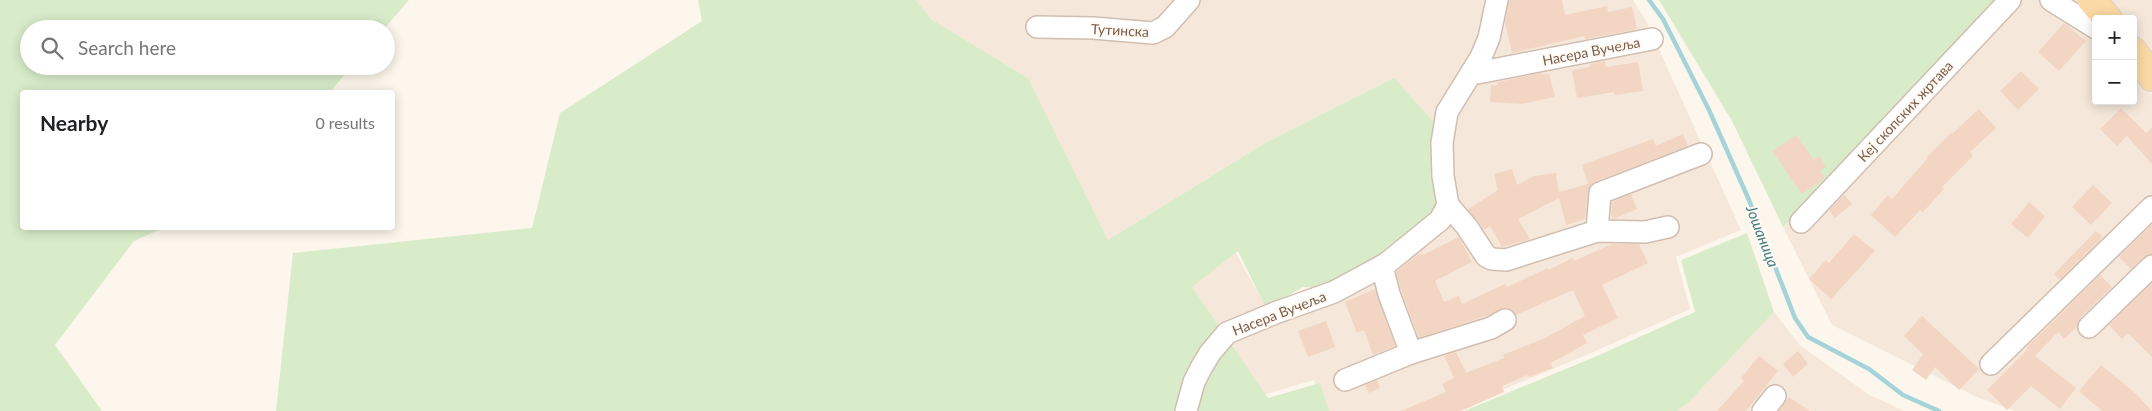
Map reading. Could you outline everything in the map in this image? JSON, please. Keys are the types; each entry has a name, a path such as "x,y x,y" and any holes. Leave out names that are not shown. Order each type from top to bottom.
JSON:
{"main road":[{"path":"2092,0 2105,15"},
{"path":"2137,56 2152,76"}],"street":[{"name":"Тутинска","path":"1038,28 1093,28 1153,33 1165,27 1189,0"},
{"path":"1497,0 1489,38 1472,74 1447,112 1443,130 1444,176 1448,205 1467,227 1486,256 1498,260 1506,260 1597,231 1644,232 1668,227"},
{"name":"Кеј скопских жртава","path":"1801,222 2010,0"},
{"path":"2051,0 2092,26"},
{"name":"Насера Вучеља","path":"1472,74 1652,39"},
{"path":"1597,231 1600,193 1700,154"},
{"name":"Насера Вучеља","path":"1186,411 1194,382 1201,368 1210,353 1227,333 1275,313 1334,292 1382,266 1435,226 1444,215 1448,205"},
{"path":"1991,364 2152,207"},
{"path":"1382,266 1389,294 1411,353"},
{"path":"2089,327 2152,266"},
{"path":"1345,380 1411,353 1491,328 1505,320"}],"shaded area":[{"path":"916,0 1633,0 1646,21 1741,230 1676,257 1690,309 1452,411 1325,411 1314,380 1263,395 1187,285 1233,248 1266,307 1325,286 1394,78 1265,143 1108,240 1028,78 931,19"},
{"path":"2003,0 2076,0 2092,18 2092,105 2137,105 2137,73 2152,94 2152,411 2015,411 1979,398 1832,325 1783,227 1847,171"},
{"path":"2108,0 2152,0 2152,54 2137,37 2137,15 2119,15"},
{"path":"1774,312 1801,346 1868,394 1904,411 1677,411 1689,402"}],"green space":[{"path":"0,0 409,0 392,20 20,20 20,75 344,75 332,90 20,90 20,230 159,230 134,241 55,345 102,411 0,411"},
{"path":"698,0 916,0 931,19 1028,78 1108,240 1265,143 1394,78 1439,128 1439,174 1436,218 1330,289 1303,287 1266,308 1238,251 1192,287 1268,398 1320,383 1329,411 276,411 293,253 532,228 560,113 702,21"},
{"path":"1659,0 2003,0 1847,171 1783,227 1732,121"},
{"path":"1747,233 1774,312 1689,402 1677,411 1464,411 1597,356 1695,312 1681,260"}],"building":[{"path":"1509,0 1562,0 1565,15 1607,6 1608,12 1632,7 1637,29 1585,39 1584,36 1512,53 1505,22"},
{"path":"2064,23 2086,41 2059,71 2038,52"},
{"path":"1605,61 1606,67 1638,62 1643,91 1615,95 1614,92 1577,98 1572,70 1590,67 1590,64"},
{"path":"2021,71 2039,89 2018,110 2000,91"},
{"path":"1541,73 1542,75 1549,74 1555,97 1521,104 1490,102 1491,85 1498,85 1498,82"},
{"path":"2121,108 2146,133 2152,128 2152,164 2127,136 2117,146 2100,129"},
{"path":"1979,109 1996,128 1970,152 1973,156 1942,187 1944,189 1923,212 1920,210 1895,237 1871,215 1888,195 1892,199 1927,157"},
{"path":"1683,134 1688,146 1590,185 1585,219 1566,225 1559,198 1518,219 1530,239 1502,247 1490,226 1484,230 1468,209 1498,190 1494,174 1512,169 1517,185 1534,176 1556,173 1559,192 1588,184 1582,165 1653,139 1656,146"},
{"path":"1796,135 1814,160 1819,156 1826,166 1820,171 1825,178 1802,194 1772,151"},
{"path":"2093,185 2112,203 2091,225 2072,207"},
{"path":"1631,194 1637,209 1613,219 1611,214 1612,202"},
{"path":"1844,195 1852,204 1835,218 1829,210"},
{"path":"2029,202 2045,216 2028,238 2011,224"},
{"path":"2152,224 2152,254 2144,257 2131,269 2119,257"},
{"path":"2096,231 2103,237 2060,280 2054,274"},
{"path":"1854,234 1875,251 1831,299 1809,279 1826,260 1829,263"},
{"path":"1459,237 1472,262 1435,281 1444,302 1459,296 1462,304 1505,284 1507,287 1548,268 1548,270 1573,258 1574,261 1612,244 1639,244 1648,263 1602,285 1618,318 1583,335 1587,343 1551,363 1553,368 1528,377 1527,375 1502,386 1504,392 1461,411 1401,411 1446,392 1442,384 1454,378 1444,356 1456,352 1466,373 1504,358 1503,355 1543,339 1585,316 1573,290 1516,315 1512,310 1505,308 1419,338 1396,272 1416,256 1422,253 1423,255"},
{"path":"2100,275 2112,287 2080,318 2077,327 2064,339 2058,332 2035,356 2076,388 2060,409 2031,386 2007,410 1987,390 2027,350 2032,354 2026,348"},
{"path":"2152,283 2152,357 2128,333 2122,339 2109,325"},
{"path":"1375,289 1395,346 1373,355 1364,330 1357,333 1345,302"},
{"path":"1922,316 1979,369 1959,390 1935,367 1926,380 1912,370 1923,354 1904,336"},
{"path":"1326,321 1335,347 1308,357 1298,331"},
{"path":"1798,351 1808,364 1793,377 1783,364"},
{"path":"1759,356 1778,371 1746,411 1717,411 1744,381 1741,378"},
{"path":"2101,365 2135,393 2152,411 2102,411 2079,391"},
{"path":"1377,380 1380,388 1369,393 1365,385"},
{"path":"1789,397 1810,411 1779,411"}],"waterway":[{"name":"Јошаница","path":"1649,0 1663,19 1709,110 1749,200 1795,318 1808,337 1869,369 1903,395 1939,411"}]}
